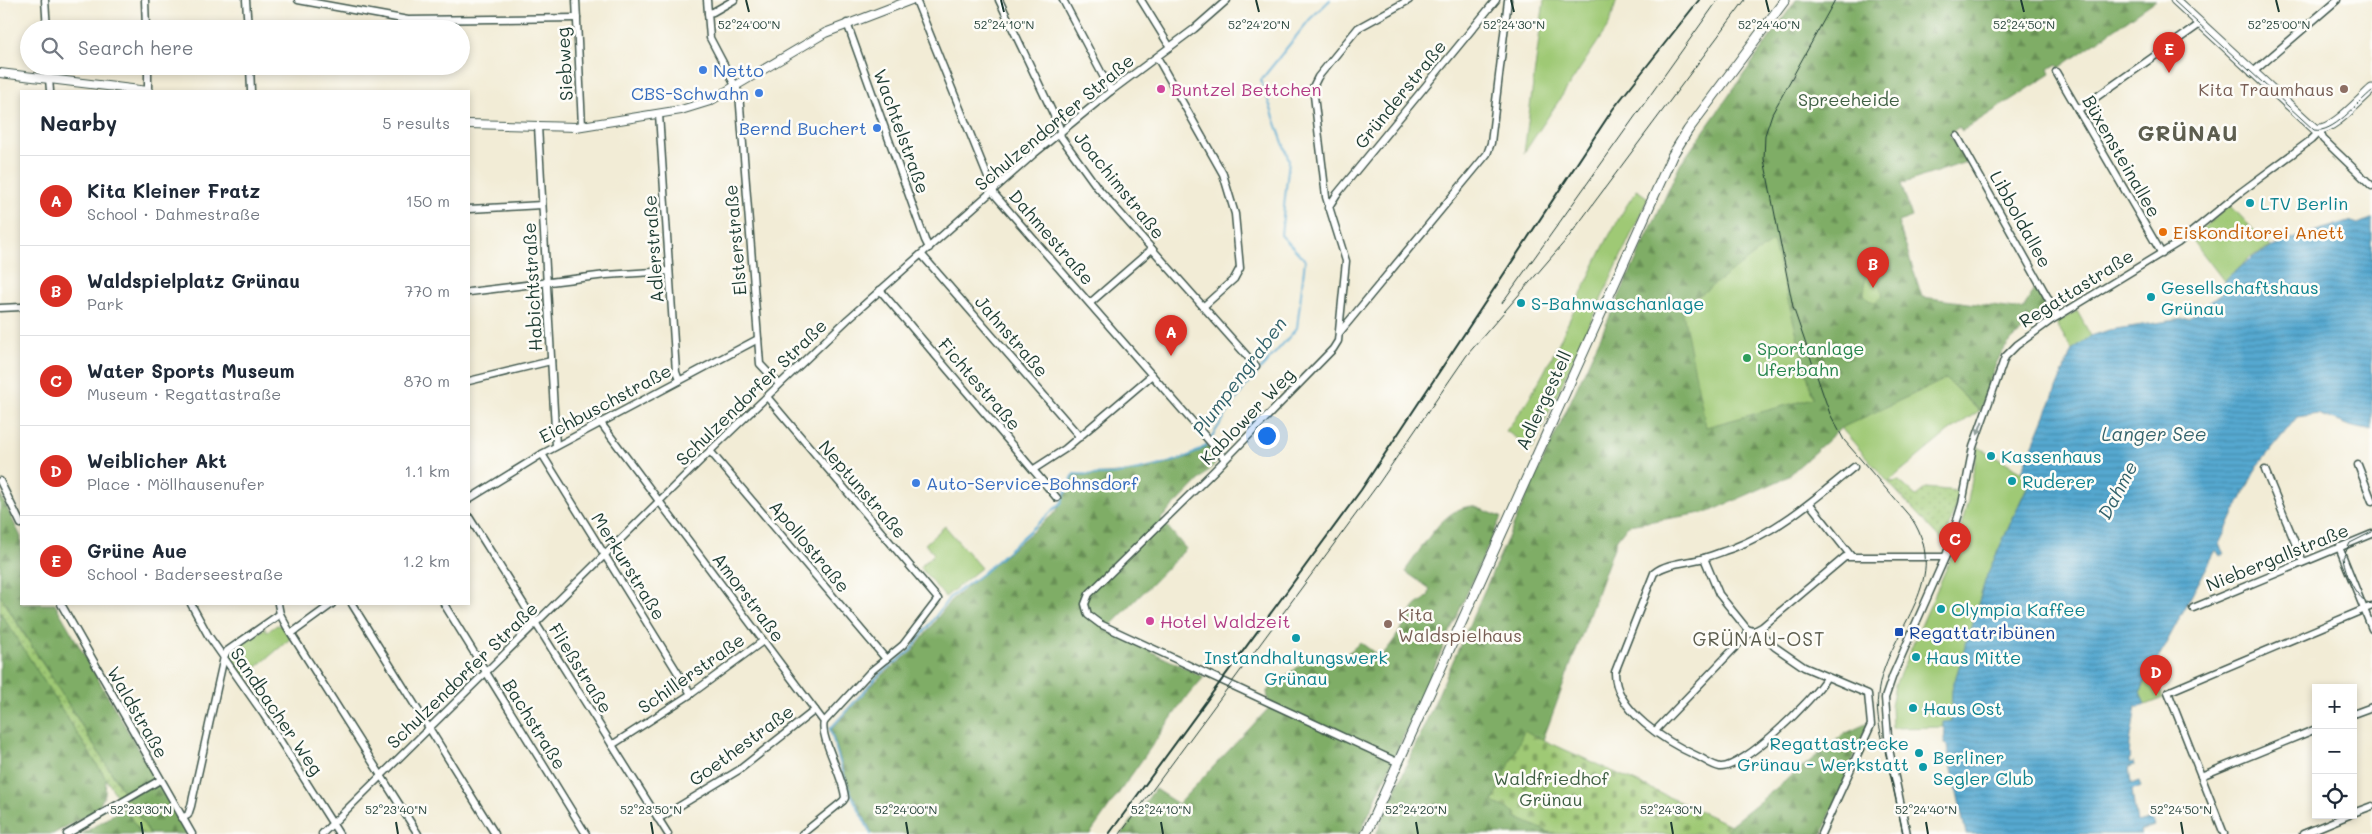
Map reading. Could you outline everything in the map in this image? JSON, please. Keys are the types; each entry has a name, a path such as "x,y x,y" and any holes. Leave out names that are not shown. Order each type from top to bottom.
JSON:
{"main road":[{"name":"Adlergestell","path":"1366,834 1672,156 1688,130 1785,0"},
{"path":"2175,0 2310,127 2320,131"},
{"name":"Regattastraße","path":"2320,131 2330,127 2372,90"}],"street":[{"path":"45,0 46,20"},
{"path":"145,0 146,20"},
{"path":"246,0 247,20"},
{"path":"298,0 408,20 577,18"},
{"name":"Siebweg","path":"576,0 582,126"},
{"name":"Elsterstraße","path":"707,0 710,38 739,93 760,364 780,384"},
{"path":"708,13 734,0"},
{"path":"470,124 582,126 659,114 699,105 736,86 825,34 848,23 911,0"},
{"name":"Dahmestraße","path":"916,0 993,190 1225,459"},
{"name":"Joachimstraße","path":"999,0 1059,126 1061,137 1097,187 1256,366"},
{"path":"1063,0 1111,91"},
{"path":"1140,0 1170,47"},
{"name":"Schulzendorfer Straße","path":"322,834 660,503 710,451 880,290 1060,132 1216,11 1227,0"},
{"path":"1339,333 1346,261 1328,208 1314,99 1314,82 1358,28 1409,0"},
{"name":"Gründerstraße","path":"1328,208 1336,194 1496,0"},
{"name":"Kablower Weg","path":"1398,762 1100,624 1088,616 1085,604 1089,594 1333,348 1339,333 1487,154 1491,143 1508,0"},
{"path":"2252,72 2337,0"},
{"name":"Wachtelstraße","path":"848,23 929,248"},
{"path":"2078,110 2200,24"},
{"path":"1157,57 1223,174 1235,214 1241,264 1239,272 1204,306"},
{"name":"Büxensteinallee","path":"2056,72 2162,254"},
{"path":"0,73 140,90"},
{"path":"49,75 50,90"},
{"path":"148,75 148,90"},
{"path":"250,75 251,90"},
{"name":"Adlerstraße","path":"659,114 676,372 680,380"},
{"name":"Habichtstraße","path":"538,126 556,446"},
{"path":"2320,131 2322,139 2372,186"},
{"name":"Regattastraße","path":"1907,834 1889,749 1884,711 1889,685 1945,556 1962,504 1973,447 1995,382 2009,352 2058,316 2162,254 2311,140 2320,131"},
{"name":"Libboldallee","path":"1957,136 2058,316"},
{"path":"470,209 542,205"},
{"path":"1090,303 1152,249"},
{"name":"Jahnstraße","path":"922,255 1080,437"},
{"path":"470,292 606,275 669,271"},
{"name":"Fichtestraße","path":"880,290 1057,498"},
{"path":"0,308 20,306"},
{"name":"Eichbuschstraße","path":"470,498 556,446 758,340"},
{"path":"470,381 551,361"},
{"path":"1034,469 1080,437 1152,375"},
{"name":"Neptunstraße","path":"767,397 938,600 903,646 886,660"},
{"name":"Amorstraße","path":"600,422 824,722 823,732 837,763 845,795 843,801 802,834"},
{"name":"Apollostraße","path":"710,451 886,660"},
{"name":"Merkurstraße","path":"542,454 691,694"},
{"path":"2358,465 2372,501"},
{"path":"1826,678 1795,715 1761,745 1731,765 1720,767 1685,751 1655,732 1635,714 1620,695 1615,684 1615,672 1654,573 1660,568 1704,558 1757,537 1810,504 1854,467"},
{"path":"2266,470 2304,562"},
{"path":"0,481 20,522"},
{"path":"1810,504 1851,556"},
{"name":"Fließstraße","path":"470,519 668,834"},
{"name":"Niebergallstraße","path":"2193,608 2372,534"},
{"path":"2339,547 2372,629"},
{"path":"1655,732 1747,635 1755,631 1845,557 1945,556"},
{"path":"1704,558 1714,585 1727,606 1747,629 1760,632 1786,655 1826,678 1868,694 1872,713 1871,725 1821,834"},
{"name":"Waldstraße","path":"62,605 192,834"},
{"name":"Sandbacher Weg","path":"192,605 208,635 264,715 339,834"},
{"path":"278,605 280,614 418,834"},
{"path":"292,633 331,605"},
{"path":"353,605 495,834"},
{"name":"Bachstraße","path":"445,605 586,834"},
{"path":"2224,834 2168,692 2372,606"},
{"path":"182,818 188,815 191,806 224,657 227,651 280,614"},
{"name":"Schillerstraße","path":"612,745 691,694 763,640"},
{"path":"824,722 870,672 886,660"},
{"path":"2357,712 2372,706"},
{"name":"Goethestraße","path":"658,819 740,770 815,710"},
{"path":"1872,713 1884,711"},
{"path":"2201,776 2312,731"},
{"path":"67,834 160,780"},
{"path":"2357,812 2372,806"},
{"path":"2303,834 2339,819"}],"green space":[{"path":"1544,0 1617,0 1609,25 1524,153"},
{"name":"Spreeheide","path":"1796,0 2156,0 2059,68 2057,64 2049,69 2051,74 1962,131 1959,127 1949,134 1966,162 1901,184 1912,217 1898,222 1922,297 2023,310 2036,285 2051,313 2023,330 2008,344 1993,371 1980,411 1946,379 1841,428 1787,477 1709,512 1628,525 1617,539 1543,740 1525,732 1493,801 1516,813 1515,817 1553,834 1376,834 1522,506 1680,165","holes":["1773,242 1813,398 1706,427"]},
{"path":"1637,190 1648,198 1532,449 1506,431 1526,403 1543,373 1602,249"},
{"path":"2230,205 2270,247 2249,258 2224,281 2191,238"},
{"name":"Sportanlage Uferbahn","path":"1773,241 1813,398 1706,427 1682,308"},
{"path":"1871,272 1880,282 1883,295 1875,302 1868,300 1864,294 1866,276"},
{"path":"2077,311 2091,336 2072,350 2056,323"},
{"path":"1946,379 1979,411 1948,432 1888,482 1841,428"},
{"path":"1207,446 1219,460 1161,519 1186,549 1112,624 1109,631 1204,677 1184,700 1090,834 873,834 850,789 831,730 878,679 913,651 950,601 1056,512 1075,475 1143,470 1178,461"},
{"path":"1978,447 2030,476 2029,482 1987,575 1952,690 1951,722 1943,722 1943,727 1892,728 1891,706 1895,685 1954,551 1968,501"},
{"path":"1899,481 1916,496 1926,488 1959,491 1945,544 1888,482"},
{"path":"0,494 20,535 20,605 56,605 187,834 150,834 0,595"},
{"path":"1473,506 1501,517 1360,834 1122,834 1155,789 1178,804 1269,708 1267,691 1297,667 1316,658 1345,655 1360,642 1380,657 1414,608 1429,595 1429,588 1406,572 1407,568 1443,520 1462,508"},
{"path":"945,526 981,568 945,597 920,567 934,554 925,544"},
{"path":"0,595 150,834 141,834 6,622 0,612"},
{"path":"0,612 106,779 105,794 98,809 53,834 0,834"},
{"path":"277,625 283,626 291,638 244,678 227,654 265,628 267,632"},
{"path":"2152,671 2163,698 2145,705 2140,692"},
{"path":"1868,723 1822,834 1726,834 1730,825 1844,734"},
{"name":"Waldfriedhof Grünau","path":"1524,731 1730,825 1726,834 1553,834 1515,817 1516,813 1493,802"},
{"path":"122,809 126,810 141,834 82,834"}],"water":[{"name":"Langer See","path":"2372,218 2372,431 2349,426 2318,414 2297,417 2257,467 2219,544 2224,554 2220,556 2216,550 2140,692 2145,705 2138,708 2136,706 2129,763 2134,762 2135,765 2129,767 2131,784 2139,781 2141,787 2132,791 2137,823 2152,819 2154,826 2140,831 2141,834 1966,834 1947,746 1944,743 1945,728 1943,727 1943,722 1951,721 1952,690 1987,575 2029,483 2030,476 2022,471 2072,350 2091,336 2109,330 2189,318 2223,292 2224,281 2238,268 2267,250 2297,237 2349,221 2358,224"}],"waterway":[{"name":"Plumpengraben","path":"1210,439 1245,387 1297,328 1305,260 1281,235 1289,160 1261,80 1310,19 1330,0"},
{"name":"Plumpengraben","path":"871,834 847,786 830,729 877,677 911,650 949,598 982,574 1061,503 1074,474 1112,475 1152,467 1191,455 1208,443"}],"tram line":[{"path":"1502,303 1718,0"},
{"path":"1120,834 1379,483 1467,355 1567,239 1745,0"},
{"path":"1835,0 1772,114 1765,135 1764,159 1793,307 1830,414 1844,440 1912,519 1923,543 1925,565 1921,587 1883,672 1877,703 1879,725 1903,834"},
{"path":"2173,0 2314,130 2321,130 2337,123 2372,91"},
{"path":"2372,532 2350,543 2343,558 2352,586 2366,602 2372,604"}],"railway":[{"path":"1109,834 1361,490 1613,109 1699,0"}],"place":[{"name":"Netto","path":"703,70"},
{"name":"Grüne Aue","path":"2169,73"},
{"name":"Buntzel Bettchen","path":"1161,89"},
{"name":"Kita Traumhaus","path":"2344,89"},
{"name":"CBS-Schwahn","path":"759,93"},
{"name":"Bernd Buchert","path":"877,128"},
{"name":"LTV Berlin","path":"2250,203"},
{"name":"Eiskonditorei Anett","path":"2163,232"},
{"name":"Waldspielplatz Grünau","path":"1873,288"},
{"name":"Gesellschaftshaus Grünau","path":"2151,297"},
{"name":"S-Bahnwaschanlage","path":"1521,303"},
{"name":"Kita Kleiner Fratz","path":"1171,356"},
{"name":"Sportanlage Uferbahn","path":"1747,358"},
{"name":"Kassenhaus","path":"1991,456"},
{"name":"Ruderer","path":"2012,481"},
{"name":"Auto-Service-Bohnsdorf","path":"916,483"},
{"name":"Water Sports Museum","path":"1955,563"},
{"name":"Olympia Kaffee","path":"1941,609"},
{"name":"Hotel Waldzeit","path":"1150,621"},
{"name":"Kita Waldspielhaus","path":"1388,624"},
{"name":"Regattatribünen","path":"1899,632"},
{"name":"Instandhaltungswerk Grünau","path":"1296,638"},
{"name":"Haus Mitte","path":"1916,657"},
{"name":"Weiblicher Akt","path":"2156,696"},
{"name":"Haus Ost","path":"1913,708"},
{"name":"Regattastrecke Grünau - Werkstatt","path":"1919,753"},
{"name":"Berliner Segler Club","path":"1923,767"}],"district":[{"name":"GRÜNAU","path":"2188,132"},
{"name":"GRÜNAU-OST","path":"1759,638"}],"water label":[{"name":"Dahme","path":"2117,490"}]}
